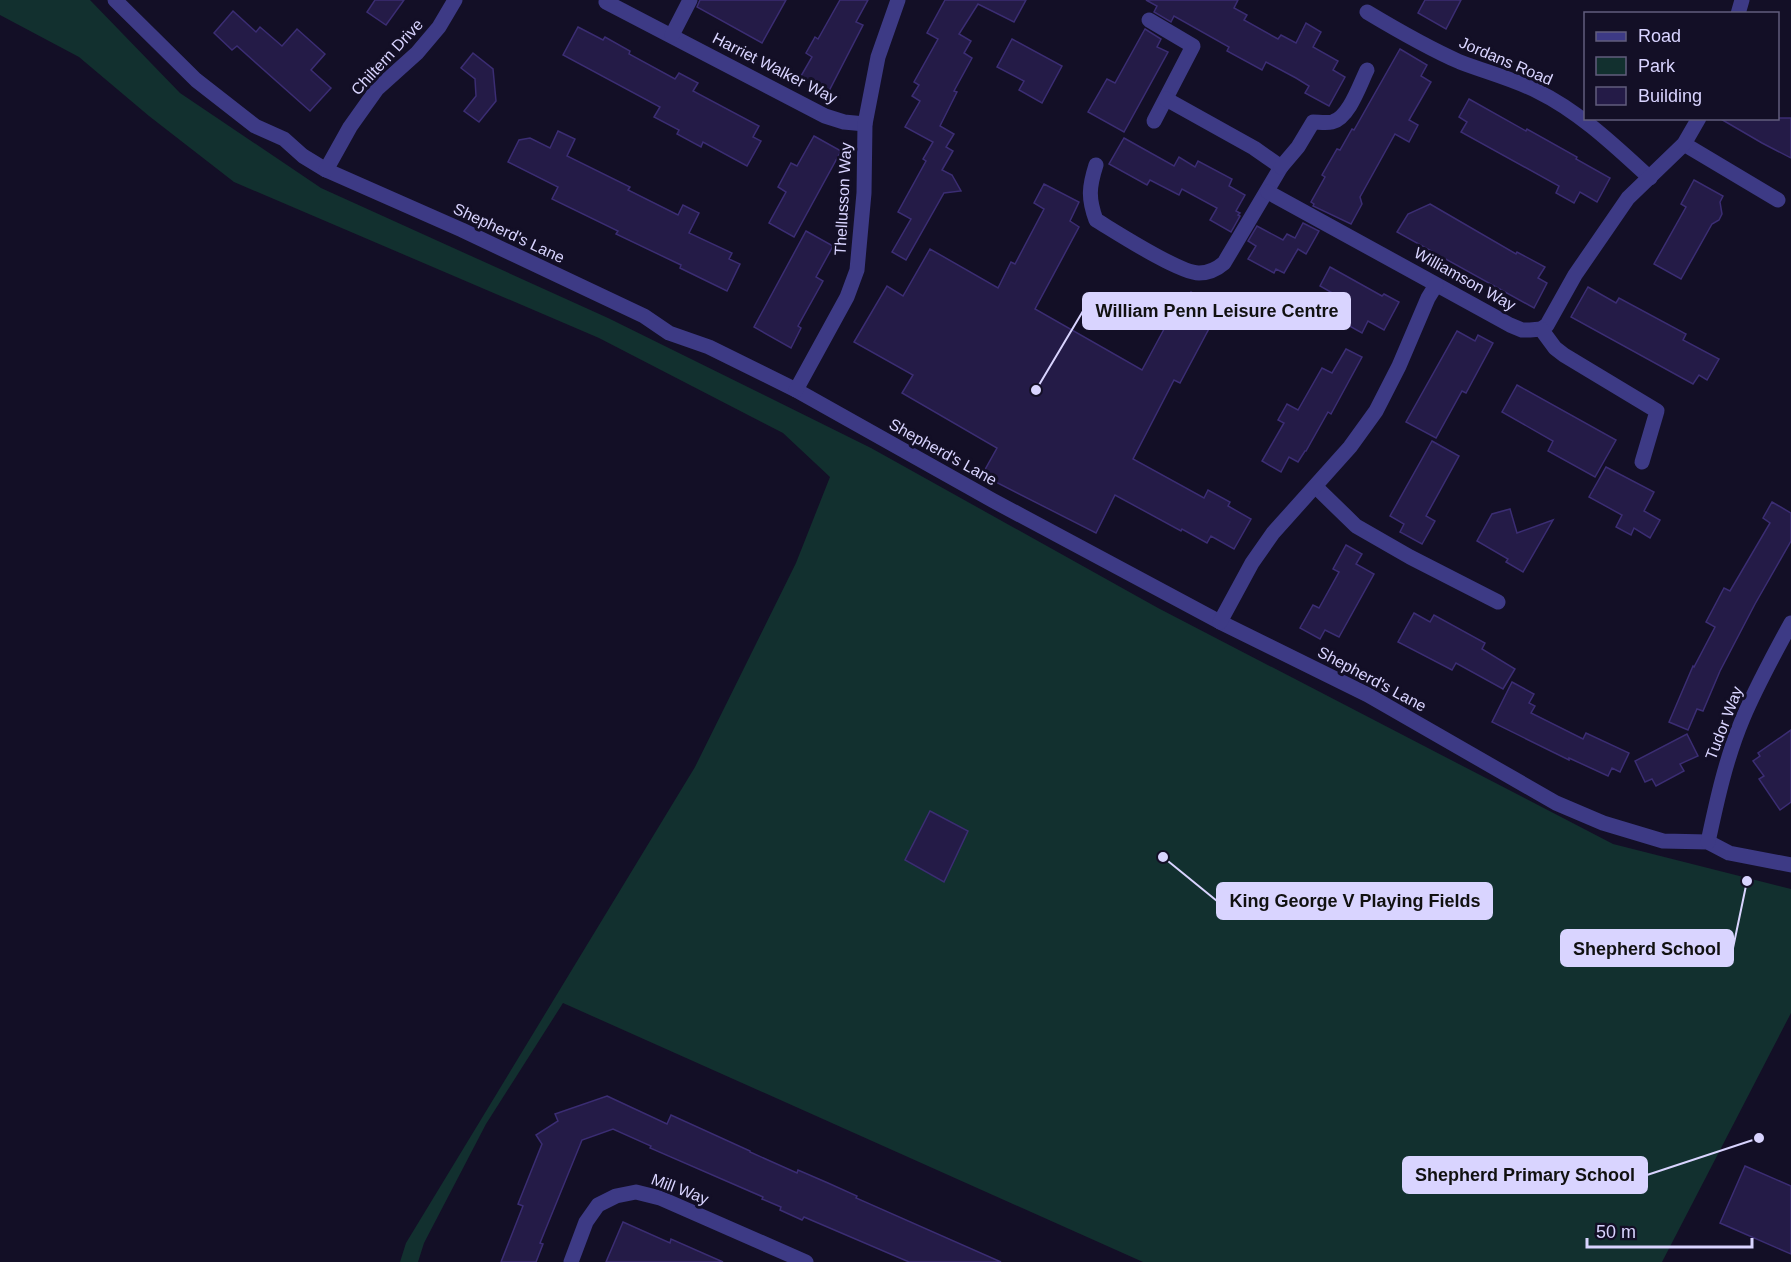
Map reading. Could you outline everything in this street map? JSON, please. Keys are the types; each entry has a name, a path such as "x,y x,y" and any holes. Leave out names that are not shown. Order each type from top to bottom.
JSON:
{"street":[{"name":"Shepherd's Lane","path":"115,0 196,80 255,126 284,139 303,156 326,170 484,240 644,316 669,333 709,347 796,390 992,500 1220,622 1368,695 1556,803 1603,823 1663,841 1708,842 1729,853 1791,865"},
{"name":"Chiltern Drive","path":"326,170 350,127 378,89 417,53 439,27 455,0"},
{"path":"672,35 690,0"},
{"name":"Thellusson Way","path":"796,390 847,297 857,270 864,193 865,124 878,57 898,0"},
{"name":"Harriet Walker Way","path":"606,2 825,116 844,122 865,124"},
{"name":"Jordans Road","path":"1367,12 1409,37 1458,61 1538,91 1604,137 1650,177"},
{"path":"1149,20 1193,46 1154,121"},
{"path":"1096,165 1090,185 1090,201 1096,220 1141,247 1189,271 1199,273 1217,269 1224,263 1281,167 1298,147 1312,122 1332,122 1342,117 1367,70"},
{"path":"1166,99 1254,148 1281,167"},
{"path":"1642,462 1657,411 1564,355 1555,348 1541,329 1551,320 1575,274 1628,198 1684,144 1698,120"},
{"path":"1684,144 1779,200"},
{"name":"Williamson Way","path":"1268,192 1510,325 1522,330 1541,329"},
{"path":"1220,622 1252,563 1273,532 1316,487 1350,447 1376,411 1436,285"},
{"path":"1316,487 1356,525 1410,557 1498,602"},
{"name":"Tudor Way","path":"1708,842 1720,787 1743,719 1791,623"},
{"name":"Mill Way","path":"571,1262 586,1222 598,1205 616,1196 636,1192 660,1198 806,1262"}],"green space":[{"path":"0,0 90,0 180,93 321,188 608,318 871,448 1158,608 1613,844 1791,889 1791,1013 1662,1262 1143,1262 563,1003 486,1124 424,1243 418,1262 400,1262 406,1243 695,767 796,563 830,477 783,433 599,338 234,182 149,116 79,57 0,15"}],"building":[{"path":"375,0 404,0 386,25 367,12"},
{"path":"700,0 786,0 762,43 697,7"},
{"path":"840,0 868,0 856,22 863,25 829,91 801,76 812,57 806,53 815,37 818,39"},
{"path":"945,0 1026,0 1014,22 978,4 959,34 971,41 964,53 972,58 954,91 957,92 940,126 954,134 946,147 953,151 942,170 952,175 961,191 944,193 906,260 892,252 911,219 898,212 926,161 923,159 933,142 905,127 920,101 912,96 919,85 914,82 938,39 927,33"},
{"path":"1146,0 1238,0 1234,8 1247,15 1244,20 1278,39 1281,35 1296,43 1306,23 1321,32 1313,47 1338,61 1333,70 1345,77 1329,106 1305,93 1309,86 1296,78 1266,62 1262,70 1227,51 1229,47 1174,16 1171,22 1154,12 1157,6"},
{"path":"1425,0 1461,0 1446,29 1418,13"},
{"path":"233,11 256,32 260,27 282,46 297,29 325,54 311,70 331,88 310,111 237,46 232,50 214,33"},
{"path":"578,27 603,40 605,37 630,51 629,54 675,79 679,73 698,83 693,91 759,126 753,137 761,141 747,166 703,142 701,147 677,134 679,130 654,117 660,107 563,55"},
{"path":"1145,29 1161,39 1157,47 1168,52 1124,132 1088,112 1107,79 1115,83"},
{"path":"1012,39 1062,66 1042,103 1019,90 1024,81 997,67"},
{"path":"1400,49 1427,65 1421,76 1431,82 1409,120 1418,125 1409,142 1395,134 1360,197 1362,204 1351,224 1313,206 1311,202 1325,177 1322,175 1337,149 1340,150 1352,129 1354,130"},
{"path":"473,53 493,69 496,101 479,122 464,111 476,96 475,79 461,68"},
{"path":"1469,99 1577,157 1576,159 1610,178 1597,202 1580,192 1574,203 1556,193 1559,186 1461,132 1467,122 1459,117"},
{"path":"1791,118 1791,158 1722,120"},
{"path":"558,131 575,139 567,156 630,187 628,190 678,215 683,205 699,213 689,233 732,253 729,259 740,264 727,291 680,268 681,265 616,234 618,231 552,199 558,187 508,162 519,140 530,138 550,148"},
{"path":"814,136 841,151 794,237 769,223 786,192 778,187 791,163 797,166"},
{"path":"1124,138 1174,166 1179,157 1195,167 1198,161 1232,179 1229,186 1245,195 1236,211 1240,213 1238,215 1240,216 1231,232 1210,220 1217,208 1182,189 1179,195 1150,180 1147,185 1109,164"},
{"path":"1694,180 1723,196 1720,202 1722,214 1719,220 1712,224 1681,279 1654,264 1686,207 1681,204"},
{"path":"1044,184 1079,202 1070,221 1079,227 1035,309 1142,370 1177,305 1183,309 1191,292 1226,310 1216,328 1211,325 1180,383 1174,380 1133,459 1204,498 1208,490 1230,502 1228,506 1251,519 1234,549 1211,536 1207,543 1115,495 1096,533 982,475 997,448 902,393 913,375 854,342 887,286 903,296 930,249 998,288 1011,262 1015,264 1044,209 1034,203"},
{"path":"1430,204 1516,254 1517,252 1545,267 1538,278 1547,283 1534,308 1397,232 1408,214"},
{"path":"1303,223 1319,231 1306,254 1298,249 1284,273 1276,269 1274,273 1248,259 1256,246 1248,241 1257,226 1283,240 1287,234 1295,238"},
{"path":"806,231 833,246 816,277 823,281 798,326 801,328 791,348 754,327"},
{"path":"1330,267 1382,296 1384,294 1399,302 1384,330 1368,321 1362,333 1326,313 1336,295 1320,286"},
{"path":"1588,287 1616,303 1619,298 1686,334 1683,340 1719,359 1707,380 1699,375 1693,384 1571,317"},
{"path":"1457,331 1475,341 1478,335 1493,343 1466,393 1462,391 1436,438 1406,422"},
{"path":"1346,349 1362,357 1331,414 1328,412 1298,462 1289,457 1281,472 1262,461 1284,423 1278,420 1287,404 1298,410 1322,368 1332,373"},
{"path":"1517,385 1616,440 1595,477 1548,451 1553,441 1502,412"},
{"path":"1432,441 1459,456 1426,516 1435,521 1422,544 1400,532 1404,524 1390,516"},
{"path":"1606,467 1654,492 1644,511 1660,520 1650,538 1634,528 1631,535 1616,527 1622,515 1589,497"},
{"path":"1772,502 1791,513 1791,541 1720,671 1703,711 1697,709 1688,730 1669,722 1693,666 1715,627 1706,622 1724,588 1730,591 1770,523 1763,518"},
{"path":"1510,509 1517,533 1553,520 1523,572 1506,562 1508,559 1477,541 1492,514"},
{"path":"1346,545 1362,554 1356,564 1374,574 1339,637 1325,630 1320,639 1300,628 1313,605 1319,608 1339,572 1333,569"},
{"path":"1414,613 1430,622 1434,615 1485,643 1482,649 1515,669 1503,689 1456,663 1452,670 1398,642"},
{"path":"1512,682 1534,694 1529,703 1535,706 1531,713 1583,739 1586,733 1629,753 1620,772 1612,768 1608,776 1569,758 1569,760 1492,722"},
{"path":"1791,730 1791,802 1780,810 1759,779 1764,776 1753,761 1760,756 1758,753"},
{"path":"1687,734 1698,756 1680,764 1684,771 1656,786 1652,779 1645,782 1635,761"},
{"path":"930,811 968,831 944,882 905,860"},
{"path":"607,1096 667,1124 671,1115 1001,1262 909,1262 804,1217 802,1220 780,1210 781,1207 762,1199 763,1197 650,1148 651,1146 613,1129 582,1140 540,1243 543,1244 536,1262 501,1262 523,1206 518,1204 542,1144 536,1135 558,1121 555,1114"},
{"path":"1745,1166 1791,1186 1791,1254 1720,1223"},
{"path":"623,1222 670,1243 671,1239 723,1262 606,1262"}],"place":[{"name":"William Penn Leisure Centre","path":"1036,390"},
{"name":"King George V Playing Fields","path":"1163,857"},
{"name":"Shepherd School","path":"1747,881"},
{"name":"Shepherd Primary School","path":"1759,1138"}]}
